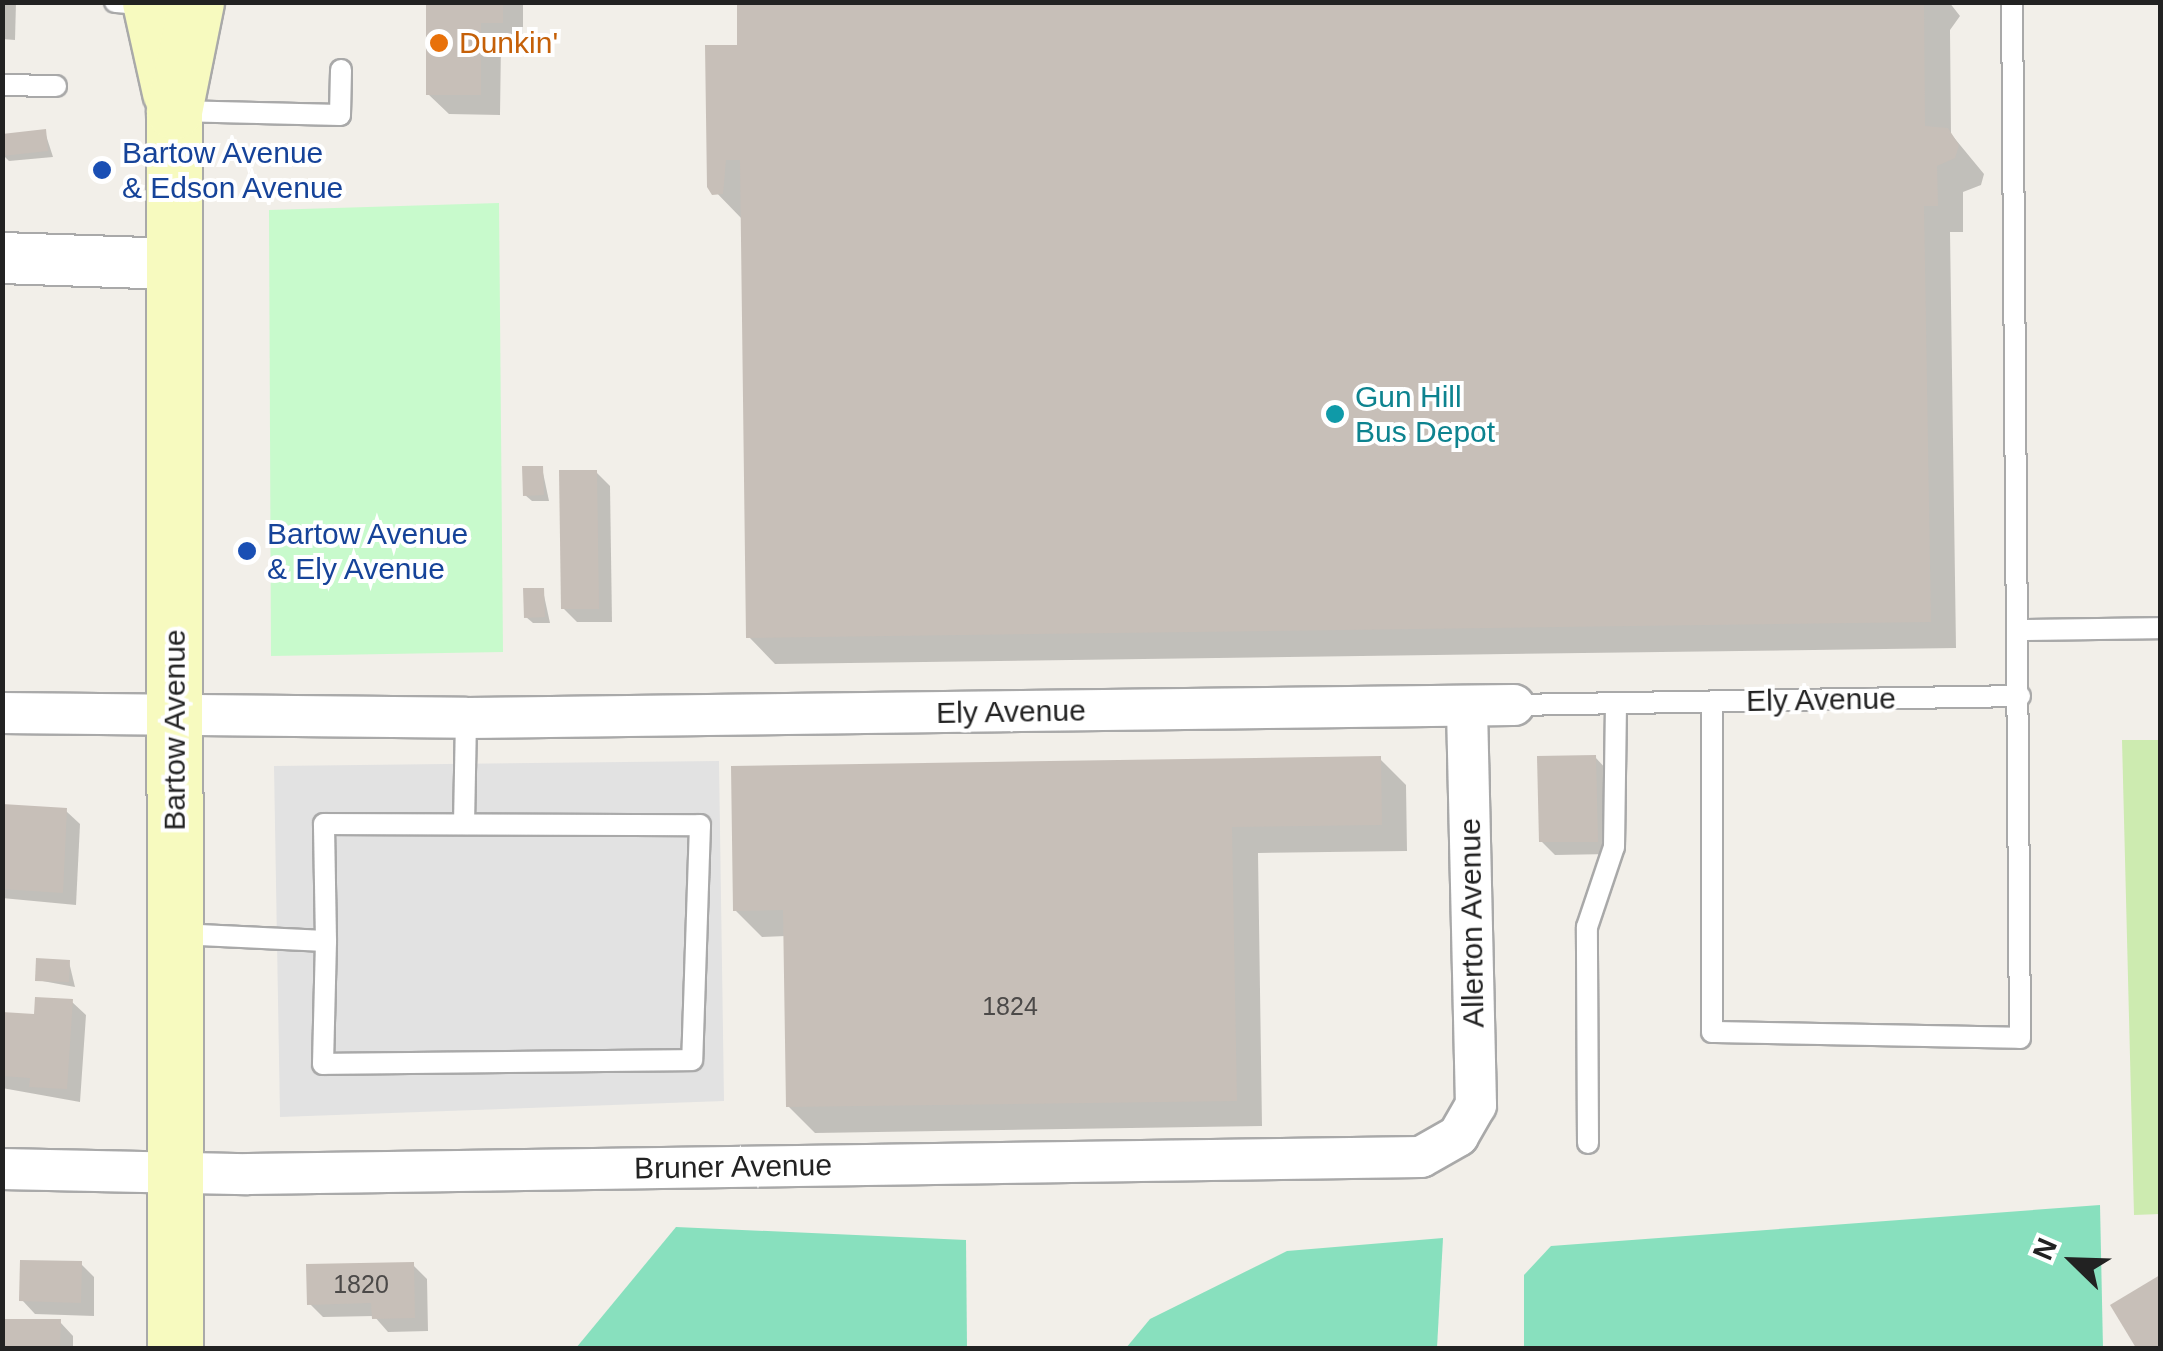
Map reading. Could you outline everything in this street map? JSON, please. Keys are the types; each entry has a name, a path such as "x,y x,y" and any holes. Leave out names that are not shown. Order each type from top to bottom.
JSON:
{"main road":[{"name":"Bartow Avenue","path":"153,3 174,111 176,1348"}],"street":[{"path":"2,258 174,264"},
{"name":"Ely Avenue","path":"2,714 466,718 1514,705"},
{"name":"Allerton Avenue","path":"1458,1136 1476,1105 1468,706"},
{"name":"Bruner Avenue","path":"2,1169 176,1174 1421,1157 1458,1136"}],"lane":[{"path":"1712,702 1712,1032 2020,1038 2012,2"},
{"path":"174,111 340,115 341,70"},
{"path":"2,85 56,86"},
{"path":"2019,630 2160,628"},
{"name":"Ely Avenue","path":"1514,705 2020,696"},
{"path":"1588,1143 1586,928 1614,847 1616,704"},
{"path":"464,824 466,718"},
{"path":"324,824 700,825 692,1060 323,1064 326,941 324,824"},
{"path":"174,934 326,941"}],"green space":[{"path":"499,203 503,652 271,656 269,210"},
{"path":"2122,740 2160,740 2160,1214 2134,1215"},
{"path":"2100,1205 2103,1348 1524,1348 1524,1275 1551,1246"},
{"path":"676,1227 966,1240 967,1348 576,1348"},
{"path":"1443,1238 1437,1348 1126,1348 1150,1319 1287,1251"}],"shaded area":[{"path":"719,761 724,1101 280,1117 274,766"}],"building":[{"path":"426,2 503,2 503,23 481,23 481,95 426,95"},
{"name":"Gun Hill Bus Depot","path":"737,2 1924,2 1925,126 1948,128 1959,145 1955,158 1937,166 1938,206 1924,206 1931,622 746,638 740,160 726,160 723,194 712,195 707,187 705,45 737,45"},
{"path":"46,129 48,151 2,156 2,134"},
{"path":"522,466 543,466 544,495 523,496"},
{"path":"559,470 597,470 599,609 561,609"},
{"path":"523,588 544,588 545,617 524,618"},
{"path":"1596,755 1598,842 1539,842 1537,756"},
{"path":"1381,756 1382,825 1232,827 1237,1101 786,1107 783,910 733,911 731,766"},
{"path":"2,804 67,808 63,893 2,889"},
{"path":"36,958 70,960 69,982 35,981"},
{"path":"35,997 73,999 67,1089 29,1087 30,1078 2,1076 2,1012 34,1014"},
{"path":"20,1260 82,1261 81,1303 19,1301"},
{"path":"414,1262 415,1318 372,1319 371,1303 307,1305 306,1264"},
{"path":"2160,1275 2160,1348 2136,1348 2110,1305"},
{"path":"2,1319 61,1319 60,1348 2,1348"}],"place":[{"name":"Dunkin'","path":"439,43"},
{"name":"Bartow Avenue & Edson Avenue","path":"102,170"},
{"name":"Gun Hill Bus Depot","path":"1335,414"},
{"name":"Bartow Avenue & Ely Avenue","path":"247,551"}]}
